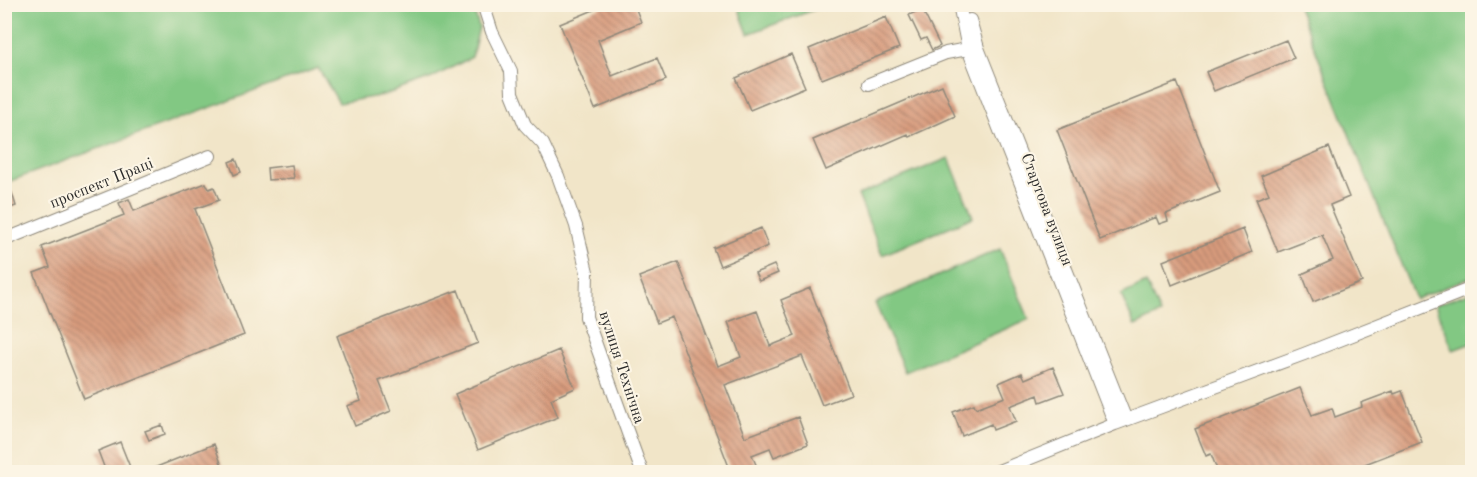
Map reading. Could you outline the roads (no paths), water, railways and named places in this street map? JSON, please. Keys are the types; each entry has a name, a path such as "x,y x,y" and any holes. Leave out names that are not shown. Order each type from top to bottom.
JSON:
{"street":[{"name":"вулиця Технічна","path":"483,4 492,32 511,71 512,93 525,125 543,144 576,226 587,272 586,317 642,472"},
{"name":"Стартова вулиця","path":"959,4 973,48 1121,422"},
{"name":"Стартова вулиця","path":"970,20 973,48"},
{"path":"869,84 946,53 973,48"},
{"name":"проспект Праці","path":"4,240 210,156"},
{"path":"996,472 1473,288"}]}
